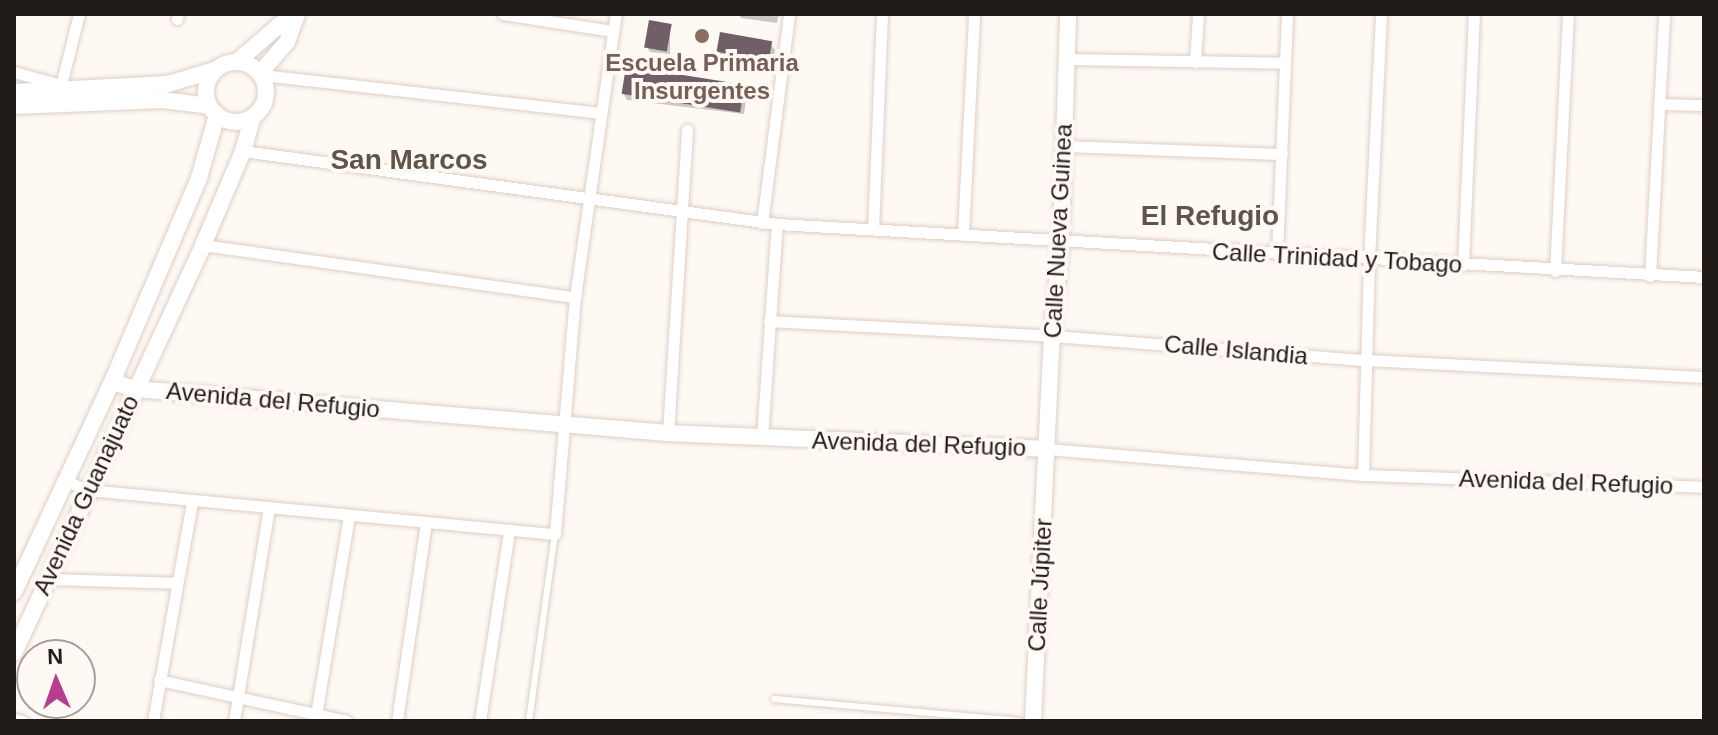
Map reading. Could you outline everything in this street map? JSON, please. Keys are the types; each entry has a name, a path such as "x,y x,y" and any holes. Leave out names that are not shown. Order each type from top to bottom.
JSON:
{"street":[{"path":"66,87 79,14"},
{"path":"14,92 184,82 238,61 294,14"},
{"path":"261,74 287,42 294,14"},
{"path":"503,14 613,31"},
{"path":"66,481 88,490 192,502 555,534 575,297 616,14"},
{"path":"762,223 789,14"},
{"path":"873,229 882,14"},
{"path":"963,234 974,14"},
{"name":"Calle Nueva Guinea","path":"1047,449 1052,336 1061,241 1068,14"},
{"path":"1195,62 1198,14"},
{"path":"1277,254 1287,14"},
{"path":"1363,475 1381,14"},
{"path":"1463,265 1474,14"},
{"path":"1555,271 1568,14"},
{"path":"1650,276 1664,14"},
{"path":"1066,59 1285,63"},
{"path":"238,61 261,74 601,113"},
{"path":"213,111 206,87 215,70"},
{"path":"14,72 66,87"},
{"path":"14,106 176,100 213,111 235,122 253,117 266,98 261,74"},
{"path":"1659,104 1704,105"},
{"name":"Avenida Guanajuato","path":"14,592 112,382 199,178 213,111"},
{"name":"Avenida Guanajuato","path":"14,653 203,245 243,151 253,117"},
{"path":"668,433 679,212 687,130"},
{"path":"1064,146 1282,154"},
{"name":"Calle Trinidad y Tobago","path":"243,151 762,223 1555,271 1704,277"},
{"path":"762,437 777,224"},
{"path":"203,245 575,297"},
{"name":"Calle Islandia","path":"769,321 1052,336 1367,360 1704,377"},
{"name":"Avenida del Refugio","path":"112,382 135,389 668,433 1047,449 1363,475 1704,487"},
{"name":"Calle Júpiter","path":"1033,721 1047,449"},
{"path":"153,721 192,502"},
{"path":"234,721 269,508"},
{"path":"315,718 349,516"},
{"path":"397,721 426,523"},
{"path":"480,721 509,531"},
{"path":"38,537 63,548"},
{"path":"46,579 177,583"},
{"path":"159,680 238,696 315,718 347,721"},
{"path":"14,719 23,721"}],"lane":[{"path":"529,721 555,534"},
{"path":"774,699 1020,721"}],"building":[{"path":"649,20 672,24 667,52 644,48"},
{"path":"720,32 772,41 769,61 717,52"},
{"path":"626,66 745,85 740,112 622,94"}],"place":[{"name":"Escuela Primaria Insurgentes","path":"702,36"}],"district":[{"name":"San Marcos","path":"409,160"},
{"name":"El Refugio","path":"1210,216"}]}
